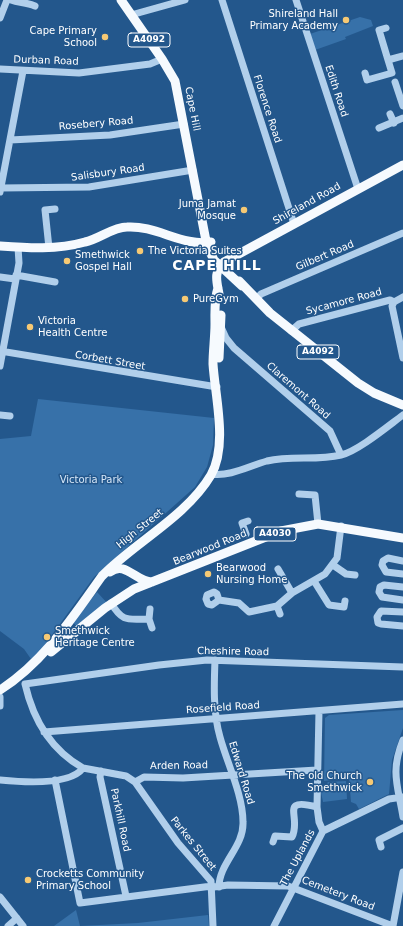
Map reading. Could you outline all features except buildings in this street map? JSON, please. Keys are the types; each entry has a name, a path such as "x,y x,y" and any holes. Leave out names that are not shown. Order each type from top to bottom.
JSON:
{"main road":[{"name":"Cape Hill","path":"121,0 162,58 175,81 209,253 221,265"},
{"name":"Shireland Road","path":"221,265 403,165"},
{"path":"0,246 49,248 84,242 127,227 148,229 194,242 208,242"},
{"name":"A4092","path":"221,265 291,331 364,387 403,405"},
{"name":"A4030","path":"217,350 221,327 216,275 221,265"},
{"name":"A4030","path":"214,338 215,300 218,288"},
{"path":"217,350 218,341 214,338 221,327"},
{"name":"High Street","path":"0,690 22,681 26,671 62,638 69,623 93,589 112,566 137,548 194,496 211,474 219,440 217,350"},
{"name":"Bearwood Road","path":"62,638 79,629 112,603 134,590 248,539 318,524 341,526 403,538"},
{"name":"A4030","path":"93,589 115,568 121,568 129,571 128,562 137,548"},
{"path":"129,571 145,582 153,582"},
{"path":"134,590 137,584 137,577"},
{"path":"69,623 73,629 79,629"}],"street":[{"path":"0,18 7,0"},
{"path":"11,0 23,1 35,6"},
{"path":"131,15 185,0"},
{"name":"Florence Road","path":"222,0 294,224"},
{"name":"Edith Road","path":"296,0 358,189"},
{"path":"379,30 403,106"},
{"path":"388,60 403,56"},
{"name":"Durban Road","path":"0,69 79,73 150,64 162,58"},
{"path":"0,190 23,71"},
{"path":"367,80 393,78"},
{"path":"390,114 394,123"},
{"path":"379,128 403,118"},
{"name":"Rosebery Road","path":"10,140 110,135 184,124"},
{"name":"Salisbury Road","path":"0,190 89,187 193,170"},
{"path":"49,248 45,210 55,209"},
{"name":"Gilbert Road","path":"256,299 261,294 403,233"},
{"path":"0,366 1,352 18,263 18,247"},
{"path":"0,277 15,277 55,282"},
{"name":"Sycamore Road","path":"291,331 299,324 390,300 394,302 403,297"},
{"path":"394,302 392,306 403,358"},
{"name":"Claremont Road","path":"221,327 226,338 234,348 330,431 341,455"},
{"path":"217,350 228,346 234,348"},
{"name":"Corbett Street","path":"1,352 217,386"},
{"path":"0,415 10,416"},
{"path":"211,474 222,476 275,460 341,455 353,449 403,415"},
{"path":"299,494 315,494 318,524"},
{"path":"248,521 242,523 248,539"},
{"path":"219,600 239,603 249,612 277,606 292,593 325,574 333,565 337,558 341,526"},
{"path":"403,561 388,558 383,561 382,565 386,572 403,574"},
{"path":"333,565 345,577 355,576"},
{"path":"278,569 292,593"},
{"path":"314,581 328,605 344,604 352,608"},
{"path":"403,587 384,585 380,587 379,592 382,597 403,600"},
{"path":"112,603 118,615 124,619 150,619"},
{"path":"277,606 280,614"},
{"path":"150,609 152,628"},
{"path":"403,612 381,611 377,617 378,623 403,626"},
{"name":"Cheshire Road","path":"22,681 215,660 403,667"},
{"name":"Edward Road","path":"214,884 219,878 244,831 242,807 219,735 214,684 215,660"},
{"path":"22,681 30,705 44,732 62,753 83,768 126,776 135,782"},
{"path":"0,697 0,706"},
{"name":"Rosefield Road","path":"44,732 403,704"},
{"path":"319,711 317,807 319,822 323,831"},
{"path":"403,740 396,761 396,788 401,797 403,817"},
{"path":"0,780 21,782 56,780 77,774 83,768"},
{"name":"Arden Road","path":"135,782 144,777 183,778 317,770"},
{"name":"Parkhill Road","path":"101,771 100,777 126,896"},
{"path":"56,780 80,903 214,884"},
{"name":"Parkes Street","path":"135,782 178,843 214,884 213,926"},
{"name":"The Uplands","path":"274,926 323,831 389,799 401,797"},
{"path":"273,842 275,836 292,837 295,829 293,810 296,805 301,803 317,807"},
{"path":"381,847 379,840 403,828"},
{"path":"393,926 400,900 403,872"},
{"name":"Cemetery Road","path":"214,884 294,888 393,926"},
{"path":"0,897 23,926"},
{"path":"8,926 17,918"}],"green space":[{"path":"360,17 371,20 373,26 345,37 346,39 315,50 310,34"},
{"name":"Victoria Park","path":"38,399 214,418 213,445 207,467 195,487 94,577 41,650 31,659 24,649 0,631 0,439 31,436"},
{"path":"97,592 108,604 77,627 73,622"},
{"path":"403,710 403,728 392,760 389,794 359,809 356,804 351,802 349,778 324,781 325,718 329,715"},
{"path":"346,781 347,799 323,802 321,792 328,782"},
{"path":"76,910 80,926 54,926"},
{"path":"208,915 209,926 80,926 138,923"}],"place":[{"name":"Shireland Hall Primary Academy","path":"346,20"},
{"name":"Cape Primary School","path":"105,37"},
{"name":"Juma Jamat Mosque","path":"244,210"},
{"name":"The Victoria Suites","path":"140,251"},
{"name":"Smethwick Gospel Hall","path":"67,261"},
{"name":"PureGym","path":"185,299"},
{"name":"Victoria Health Centre","path":"30,327"},
{"name":"Bearwood Nursing Home","path":"208,574"},
{"name":"Smethwick Heritage Centre","path":"47,637"},
{"name":"The old Church Smethwick","path":"370,782"},
{"name":"Crocketts Community Primary School","path":"28,880"}],"district":[{"name":"CAPE HILL","path":"217,266"}]}
